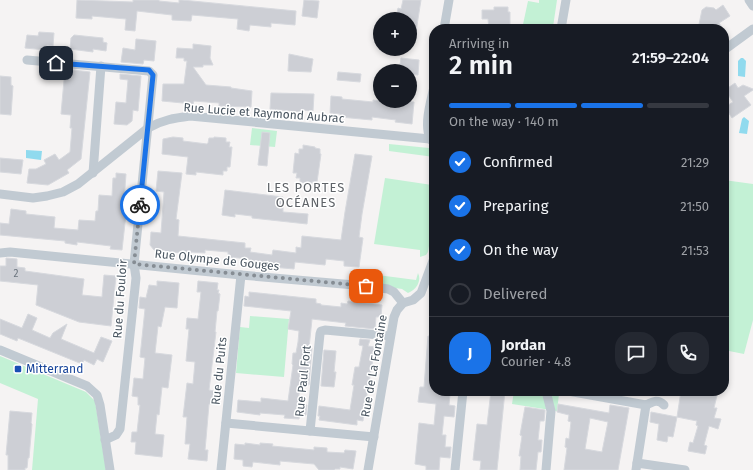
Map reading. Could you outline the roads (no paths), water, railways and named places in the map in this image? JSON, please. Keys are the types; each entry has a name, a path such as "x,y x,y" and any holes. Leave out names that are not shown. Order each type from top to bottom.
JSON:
{"street":[{"path":"445,24 449,0"},
{"path":"562,24 566,0"},
{"path":"749,0 753,6"},
{"path":"729,46 753,29"},
{"name":"Rue du Fouloir","path":"27,60 149,70 153,75 134,264 136,278 120,429 116,435 105,440"},
{"path":"93,173 101,66"},
{"name":"Rue Lucie et Raymond Aubrac","path":"0,194 33,198 63,192 78,184 93,173 148,128 158,122 190,116 429,141"},
{"path":"429,117 429,136"},
{"name":"Rue Olympe de Gouges","path":"0,253 10,252 366,286 388,289 394,292 403,303"},
{"path":"403,303 413,300 420,293 429,270"},
{"name":"Rue du Puits","path":"221,470 241,275"},
{"name":"Rue de La Fontaine","path":"368,470 390,336 394,317 397,310 403,303"},
{"name":"Rue Paul Fort","path":"310,431 321,331 325,330 390,336"},
{"path":"0,350 87,386 97,395 103,419 110,470"},
{"path":"455,470 462,396"},
{"path":"546,470 551,411 547,396"},
{"path":"596,396 646,405 660,401 664,405"},
{"path":"646,405 636,466 685,470"},
{"path":"226,423 374,437"}],"water":[{"path":"741,58 746,61 745,77 738,76 738,61"},
{"path":"744,117 749,121 747,134 739,133 742,119"},
{"path":"26,150 42,151 41,160 26,158"}],"place":[{"name":"Mitterrand","path":"18,369"}],"district":[{"name":"LES PORTES OCÉANES","path":"306,194"}]}
